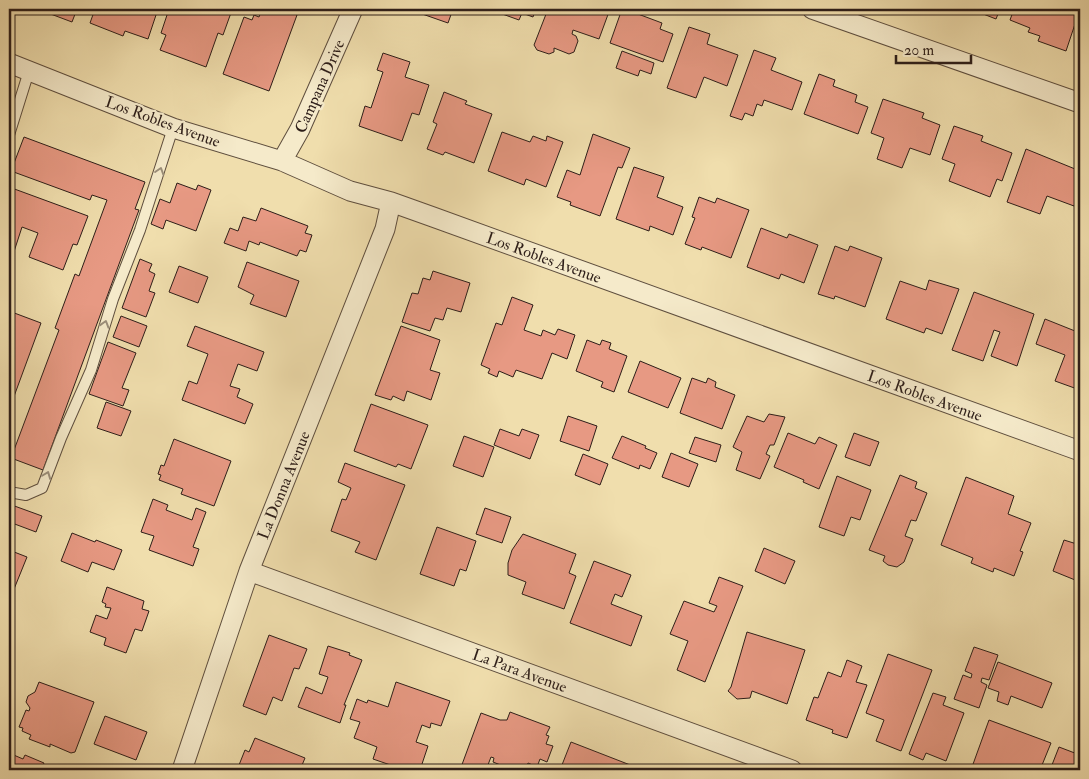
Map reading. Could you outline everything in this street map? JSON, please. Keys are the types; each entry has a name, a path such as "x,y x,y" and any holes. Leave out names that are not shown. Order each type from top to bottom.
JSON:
{"street":[{"name":"Campana Drive","path":"282,161 300,129 353,9"},
{"path":"812,9 1080,103"},
{"name":"Los Robles Avenue","path":"9,62 173,128 282,161 350,191 391,202 1080,451"},
{"name":"La Donna Avenue","path":"182,770 249,571 385,229 391,202"},
{"name":"La Para Avenue","path":"249,571 792,770"}],"lane":[{"path":"9,135 29,71"},
{"path":"9,492 26,495 42,488 61,438 91,370 113,300 140,230 173,128"}],"building":[{"path":"49,9 77,9 72,22 48,13"},
{"path":"95,9 148,9 157,12 148,39 125,31 123,36 90,23"},
{"path":"169,9 232,10 223,35 218,33 206,67 160,50 166,35 161,33"},
{"path":"262,9 279,9 297,15 269,91 223,74 244,17 252,20 254,15 259,17"},
{"path":"408,9 453,9 448,23"},
{"path":"482,9 536,9 533,17 522,13 519,20 494,11 493,14"},
{"path":"548,9 610,9 599,39 573,30 572,34 576,36 578,41 574,52 569,54 554,48 554,52 549,54 537,50 534,45"},
{"path":"622,9 640,9 638,14 662,23 660,29 673,34 663,62 610,43"},
{"path":"962,9 1000,9 996,19 973,10 972,12"},
{"path":"1014,9 1080,9 1066,51 1038,41 1040,36 1028,32 1030,28 1010,20"},
{"path":"689,27 710,34 707,44 738,55 727,86 704,77 696,98 667,88"},
{"path":"754,50 776,58 771,70 802,82 792,110 764,100 762,106 757,104 753,116 745,113 742,120 730,116"},
{"path":"622,51 654,63 651,74 640,70 638,76 616,68"},
{"path":"383,53 410,62 405,77 429,85 419,115 412,113 402,141 359,126 365,106 371,108 383,72 377,70"},
{"path":"819,74 835,80 833,86 857,95 855,102 868,107 858,134 804,114"},
{"path":"444,92 467,101 465,104 492,114 474,163 445,152 443,155 427,149 437,124 433,122"},
{"path":"883,99 924,113 922,118 940,125 930,155 910,148 902,168 877,159 884,138 871,133"},
{"path":"954,126 983,136 981,141 1012,153 1002,181 997,179 990,197 949,181 955,164 942,159"},
{"path":"502,132 530,142 533,136 546,141 547,136 563,142 546,187 526,179 524,185 488,171"},
{"path":"593,134 630,148 622,168 618,167 600,216 570,205 571,202 557,197 567,170 580,175"},
{"path":"24,137 145,182 135,209 139,210 43,470 11,458 59,330 55,328 75,274 79,276 107,200 92,195 90,200 11,171"},
{"path":"1026,149 1080,171 1080,188 1074,206 1047,196 1040,214 1007,202"},
{"path":"634,167 664,177 657,197 683,207 673,235 650,226 649,231 616,219"},
{"path":"177,183 196,190 198,185 211,190 196,231 166,220 163,229 151,224 160,199 170,203"},
{"path":"9,187 88,216 77,245 73,244 63,270 29,257 38,233 22,227 9,267"},
{"path":"699,197 715,203 717,198 749,210 731,258 702,247 701,250 685,244 695,218 692,217"},
{"path":"261,208 308,226 305,233 312,235 306,252 300,250 297,256 260,242 259,245 249,241 246,251 224,243 230,228 238,231 243,217 256,221"},
{"path":"761,228 787,238 789,234 818,245 804,283 781,274 779,279 747,267"},
{"path":"835,246 848,251 850,246 882,258 865,307 835,296 834,299 818,294"},
{"path":"140,259 152,264 149,271 155,274 149,291 155,293 146,317 122,308"},
{"path":"247,262 299,281 286,317 250,304 254,295 238,287"},
{"path":"179,266 208,277 198,303 169,292"},
{"path":"433,271 470,283 461,312 447,308 443,320 435,318 430,331 402,322 412,293 418,294 423,278 430,280"},
{"path":"929,280 959,289 942,334 926,328 924,333 886,319 900,281 926,290"},
{"path":"974,292 1034,314 1017,366 991,356 1000,332 994,330 983,361 952,350"},
{"path":"512,297 533,305 524,330 541,336 543,330 555,335 558,329 575,335 567,359 552,353 542,379 516,370 513,377 499,371 497,377 488,373 490,369 481,365 496,323 502,325"},
{"path":"9,311 41,323 9,410"},
{"path":"121,316 147,326 139,347 113,337"},
{"path":"1045,319 1080,333 1080,390 1055,381 1065,355 1036,344"},
{"path":"195,326 264,352 257,371 238,364 230,386 240,389 237,397 253,404 245,424 182,400 189,381 197,384 208,354 187,346"},
{"path":"401,326 440,340 430,370 440,373 431,400 407,391 404,401 393,396 391,400 375,395"},
{"path":"587,340 600,345 602,340 611,343 609,349 627,356 614,392 601,387 603,382 576,371"},
{"path":"108,342 136,353 122,388 129,390 123,406 89,394"},
{"path":"640,361 681,378 668,408 628,392"},
{"path":"692,378 706,383 708,378 716,382 715,387 735,395 722,429 680,413"},
{"path":"106,402 131,411 121,436 97,428"},
{"path":"371,404 428,425 411,469 398,464 396,467 354,451"},
{"path":"769,414 785,417 774,445 770,445 766,454 770,456 760,479 736,470 742,452 733,447 747,416 764,422"},
{"path":"568,416 597,426 589,451 560,441"},
{"path":"500,429 519,436 522,429 539,435 530,459 494,445"},
{"path":"788,433 815,444 819,437 837,445 819,489 774,467"},
{"path":"854,433 879,442 870,466 845,457"},
{"path":"464,436 494,447 483,477 453,466"},
{"path":"622,436 657,453 650,469 640,465 639,469 612,458"},
{"path":"695,437 721,445 716,462 689,453"},
{"path":"174,439 231,461 214,506 181,494 183,489 159,480 161,475 158,474 161,465 164,466"},
{"path":"671,453 698,464 689,487 662,477"},
{"path":"583,454 608,464 600,485 575,475"},
{"path":"345,463 405,485 376,560 355,552 360,542 331,531 342,499 346,500 351,488 338,482"},
{"path":"900,475 917,482 915,488 927,493 916,521 911,520 905,536 913,539 904,562 897,567 888,565 883,561 885,556 869,550"},
{"path":"837,476 871,490 860,520 851,517 844,536 819,527"},
{"path":"966,477 1014,496 1008,514 1031,523 1020,551 1023,552 1014,576 994,568 993,572 971,563 973,558 941,545"},
{"path":"153,499 168,505 166,510 192,520 196,508 206,512 193,547 199,549 193,566 149,550 154,536 141,532"},
{"path":"9,504 42,516 36,532 12,523 9,531"},
{"path":"485,508 511,517 502,543 476,534"},
{"path":"437,527 476,541 466,571 460,569 454,586 420,574"},
{"path":"72,533 122,550 114,570 92,562 88,572 61,561"},
{"path":"523,534 576,554 569,573 576,576 564,609 522,594 526,582 508,575 508,563 512,550"},
{"path":"1064,540 1080,545 1080,582 1053,571"},
{"path":"764,548 795,561 785,584 755,571"},
{"path":"9,550 27,557 12,594 9,593"},
{"path":"594,561 631,575 622,597 615,594 611,604 642,616 631,646 570,623"},
{"path":"719,577 743,586 705,682 677,670 688,641 670,634 684,601 714,612 717,606 709,603"},
{"path":"107,587 144,601 142,609 149,611 142,631 135,629 126,653 104,645 106,638 90,632 96,615 107,619 111,608 105,607 106,604 102,602"},
{"path":"747,632 805,650 787,704 752,691 750,698 737,699 728,691 731,687"},
{"path":"269,635 307,649 299,669 294,668 282,701 273,697 266,715 243,706"},
{"path":"328,646 350,653 349,655 362,660 344,705 346,705 340,723 298,707 306,687 322,694 328,677 319,674"},
{"path":"974,647 998,655 989,680 982,678 981,682 987,685 979,708 954,699 963,675 971,678 972,674 965,671"},
{"path":"888,654 932,670 901,751 876,741 884,720 866,713"},
{"path":"847,660 862,666 856,682 867,685 847,738 832,733 833,730 806,720 814,697 818,698 828,672 841,677"},
{"path":"998,662 1052,683 1042,708 1011,696 1008,705 997,701 999,692 988,688"},
{"path":"39,682 94,702 75,752 71,753 50,744 50,747 29,739 31,735 22,731 23,728 19,727 26,710 29,711 30,708 26,702 28,696 35,692"},
{"path":"396,682 450,701 441,726 431,723 430,728 422,725 416,742 428,746 420,770 405,770 373,759 377,747 354,738 360,722 350,719 357,699 367,703 368,700 388,707"},
{"path":"933,693 946,697 943,705 964,713 946,761 926,753 923,760 909,754"},
{"path":"510,712 550,727 546,735 549,736 546,744 553,746 547,762 540,759 537,767 528,763 525,770 507,770 508,768 493,762 494,758 491,757 486,770 460,770 481,713 500,720 507,720"},
{"path":"105,716 147,732 136,760 94,744"},
{"path":"989,720 1051,743 1040,770 980,770 972,767"},
{"path":"255,738 305,758 300,770 237,770 245,750 249,752"},
{"path":"571,742 638,768 637,770 560,770"},
{"path":"1059,747 1080,755 1080,770 1050,770"},
{"path":"9,753 23,759 25,755 44,763 41,770 9,770"}]}
